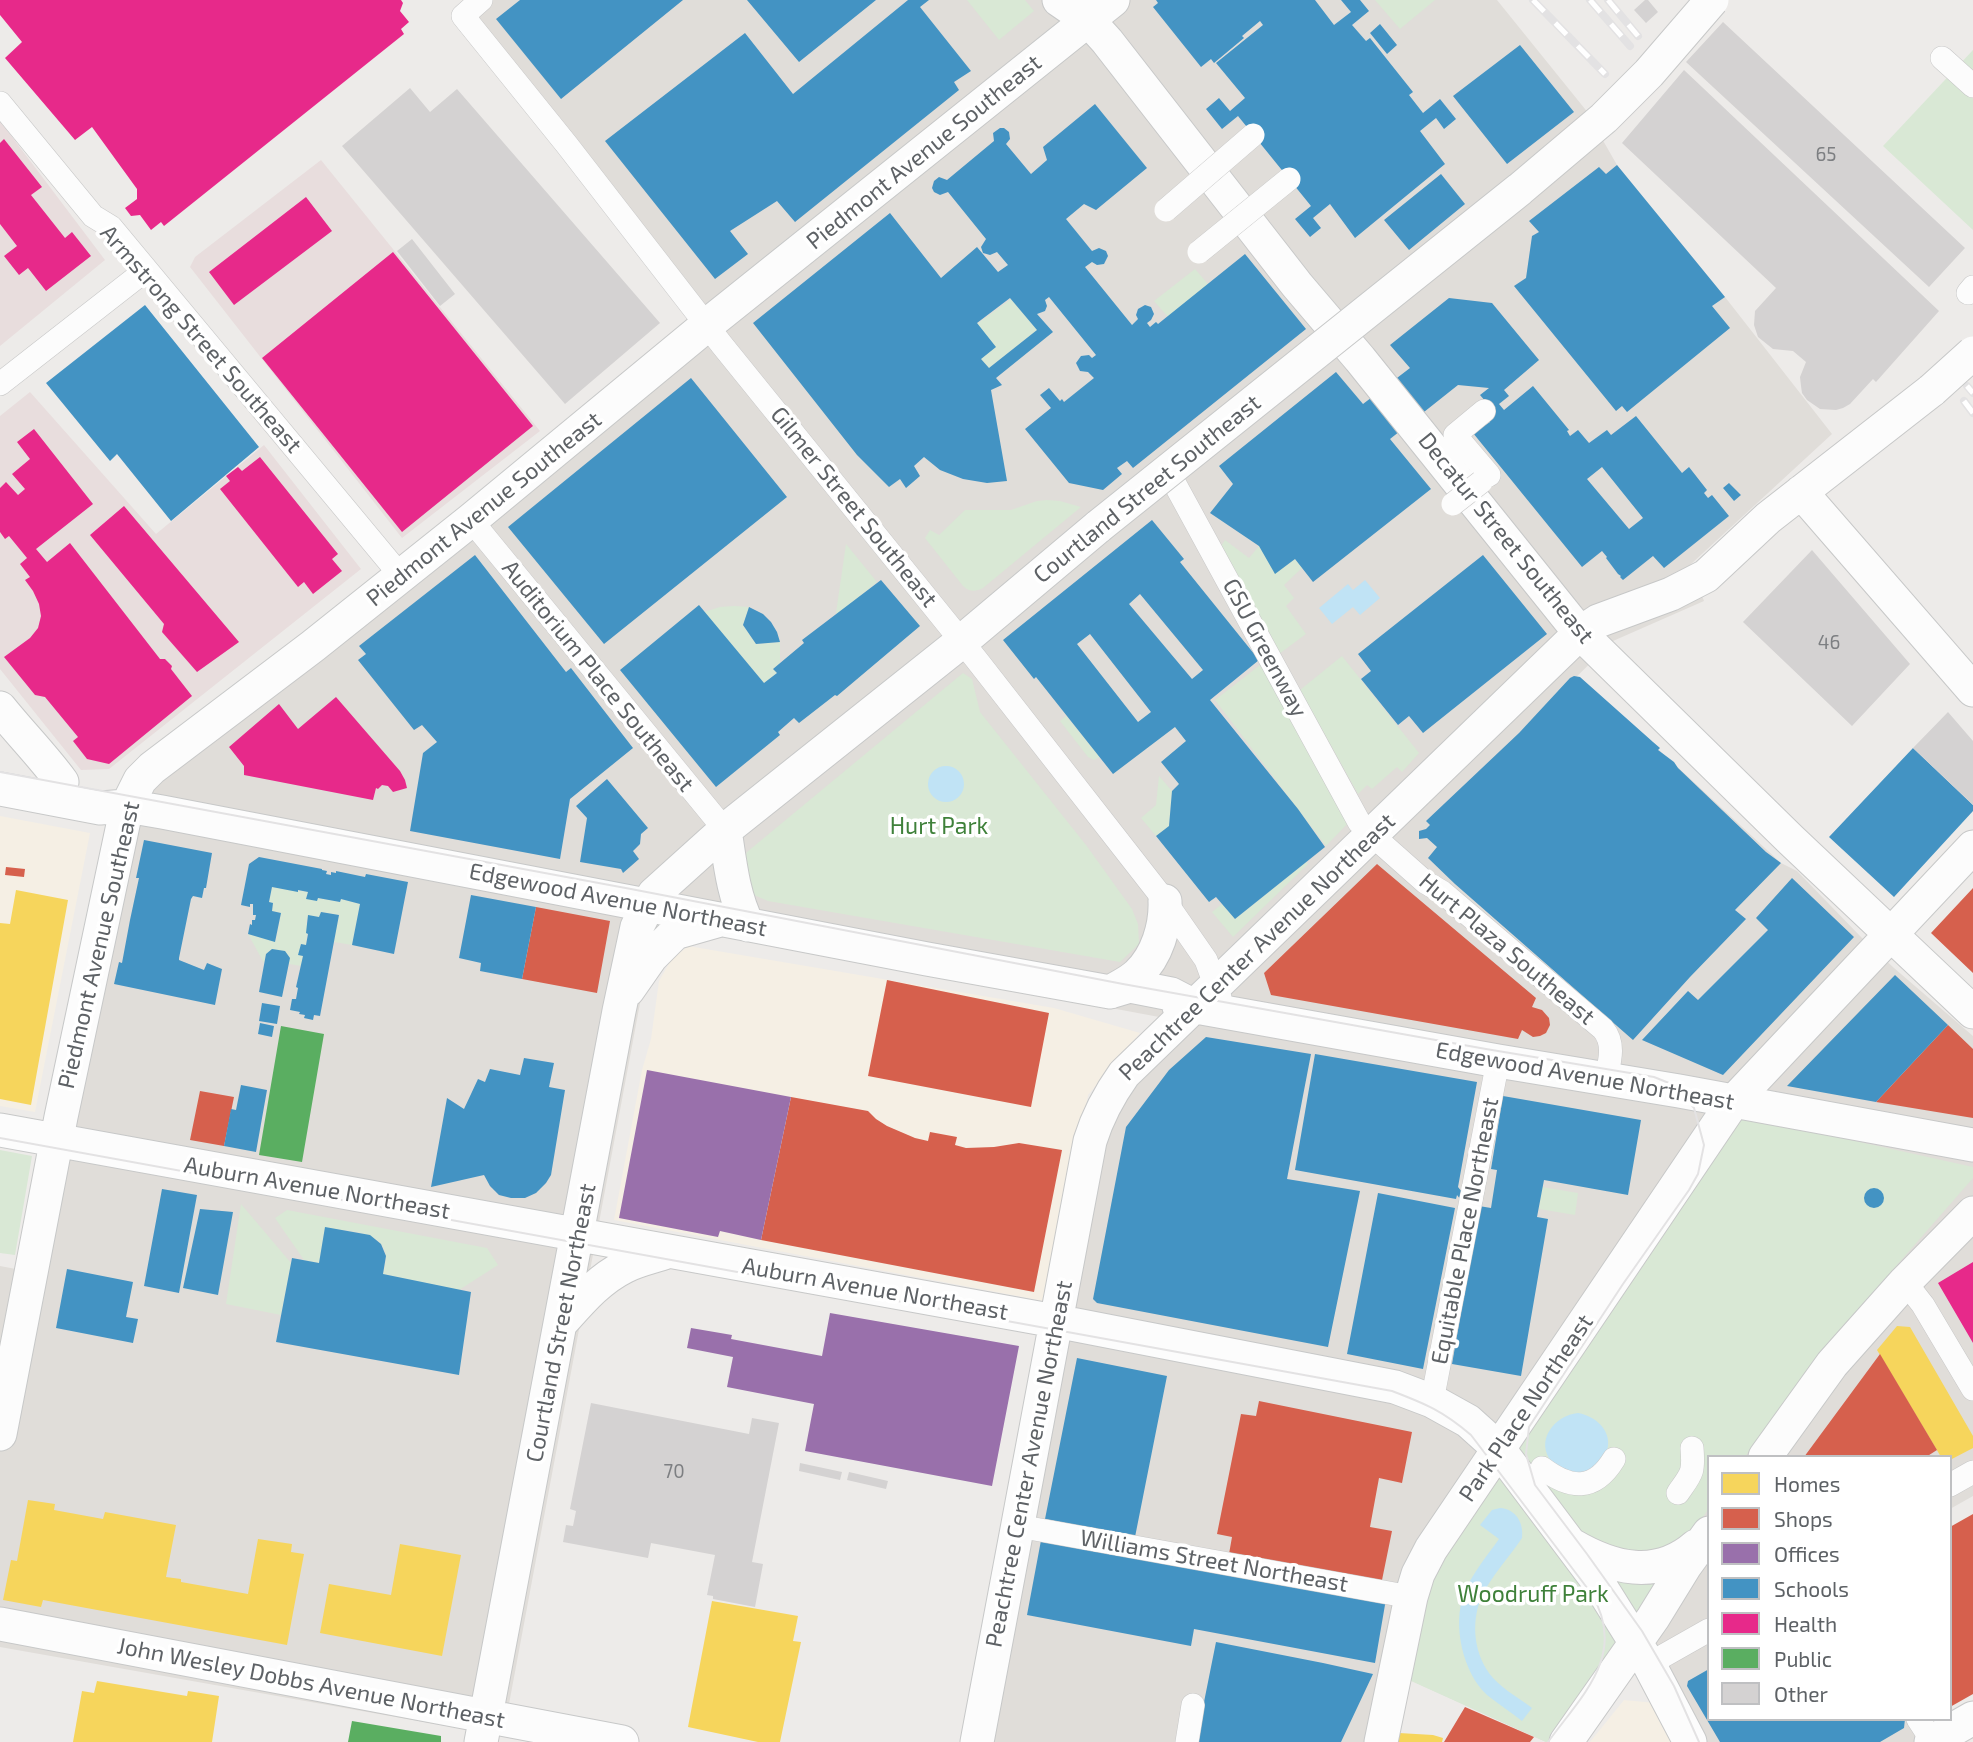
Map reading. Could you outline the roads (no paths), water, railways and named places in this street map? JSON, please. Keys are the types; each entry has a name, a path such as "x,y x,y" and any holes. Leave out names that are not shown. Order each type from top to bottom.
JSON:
{"main road":[{"name":"Decatur Street Southeast","path":"1059,0 1085,10 1297,285 1360,359 1580,633 1790,839 1973,1012"},
{"name":"Piedmont Avenue Southeast","path":"0,1434 57,1141 127,806 140,780 471,520 1085,10 1113,0"},
{"name":"Courtland Street Southeast","path":"647,906 653,894 725,830 961,642 1099,526 1520,189 1604,118 1649,72 1712,0"},
{"name":"Peachtree Center Avenue Northeast","path":"977,1742 1090,1141 1099,1114 1124,1074 1212,1001 1365,828 1580,633 1598,621 1671,594 1706,576 1768,518 1933,390 1973,353"},
{"path":"1801,492 1973,690"},
{"path":"0,708 48,762 62,782"},
{"path":"2,777 19,759 25,739"},
{"name":"Edgewood Avenue Northeast","path":"2,777 100,808 127,806 1110,992 1121,1003 1156,1009 1212,1001 1498,1061 1973,1145"},
{"name":"Edgewood Avenue Northeast","path":"2,777 62,782 105,790 127,806"},
{"path":"622,998 651,957 675,933 736,922 741,911 725,830"},
{"name":"Park Place Northeast","path":"1381,1742 1411,1597 1418,1574 1431,1549 1733,1102 1973,848"},
{"path":"1110,992 1130,981 1142,969 1158,944 1166,913 1165,901"},
{"name":"Courtland Street Northeast","path":"484,1729 622,998 637,927 647,906"},
{"name":"Auburn Avenue Northeast","path":"0,1130 1055,1321 1395,1387 1432,1401 1468,1421 1498,1448 1594,1576 1643,1653 1690,1742"},
{"path":"1766,1455 1832,1364 1905,1282 1973,1213"},
{"path":"561,1323 597,1284 607,1277 626,1266 670,1252"},
{"path":"1570,1543 1600,1559 1624,1567 1640,1568 1652,1567 1686,1555 1707,1536"},
{"path":"1566,1742 1643,1653 1707,1536"},
{"name":"John Wesley Dobbs Avenue Northeast","path":"0,1624 484,1729 622,1742"},
{"path":"1929,1736 1973,1718"}],"street":[{"name":"Gilmer Street Southeast","path":"481,0 463,16 1165,901 1206,960 1212,1001"},
{"path":"1942,58 1973,86"},
{"name":"Armstrong Street Southeast","path":"0,103 93,216 111,227 401,576"},
{"path":"1166,210 1253,135"},
{"path":"1199,252 1289,179"},
{"path":"0,384 146,270"},
{"path":"1453,504 1489,475 1455,435 1485,411"},
{"name":"GSU Greenway","path":"1170,475 1365,828"},
{"name":"Auditorium Place Southeast","path":"471,520 725,830"},
{"name":"Hurt Plaza Southeast","path":"1365,828 1425,882 1442,892 1603,1029 1611,1046 1606,1078"},
{"name":"Equitable Place Northeast","path":"1432,1401 1498,1061"},
{"path":"1905,1282 1923,1305 1973,1389"},
{"path":"1678,1493 1694,1467 1692,1448"},
{"path":"1542,1468 1557,1479 1570,1484 1584,1484 1596,1480 1607,1471 1614,1459"},
{"path":"1952,1484 1973,1472"},
{"name":"Williams Street Northeast","path":"1018,1526 1411,1597"},
{"path":"1643,1653 1707,1631"},
{"path":"1187,1742 1194,1705"}],"water":[{"path":"1365,580 1380,598 1360,615 1353,607 1332,624 1319,608 1348,584 1353,590"},
{"path":"946,766 959,771 964,784 959,797 946,802 933,797 928,784 933,771"},
{"path":"1578,1413 1598,1423 1607,1435 1608,1442 1598,1467 1577,1475 1552,1462 1545,1446 1546,1438 1555,1424"},
{"path":"1500,1508 1510,1511 1518,1518 1522,1527 1522,1538 1482,1596 1476,1617 1476,1639 1482,1660 1493,1678 1532,1708 1522,1721 1479,1686 1466,1662 1460,1634 1459,1620 1464,1594 1499,1539 1480,1525 1492,1510"}],"tram line":[{"path":"0,772 1123,984 1654,1077 1669,1083 1694,1108 1704,1145 1698,1174 1529,1427 1526,1454 1535,1485 1642,1631 1674,1686 1699,1742"},
{"path":"0,1138 1392,1391 1443,1414 1471,1435 1591,1593 1601,1615 1605,1635 1603,1654 1596,1672 1587,1690 1548,1742"}],"railway":[{"path":"1533,0 1605,74"},
{"path":"1590,0 1630,46"},
{"path":"1608,0 1638,36"},
{"path":"1967,386 1973,393"},
{"path":"1964,401 1973,413"}],"park label":[{"name":"Hurt Park","path":"939,826"},
{"name":"Woodruff Park","path":"1533,1594"}]}
